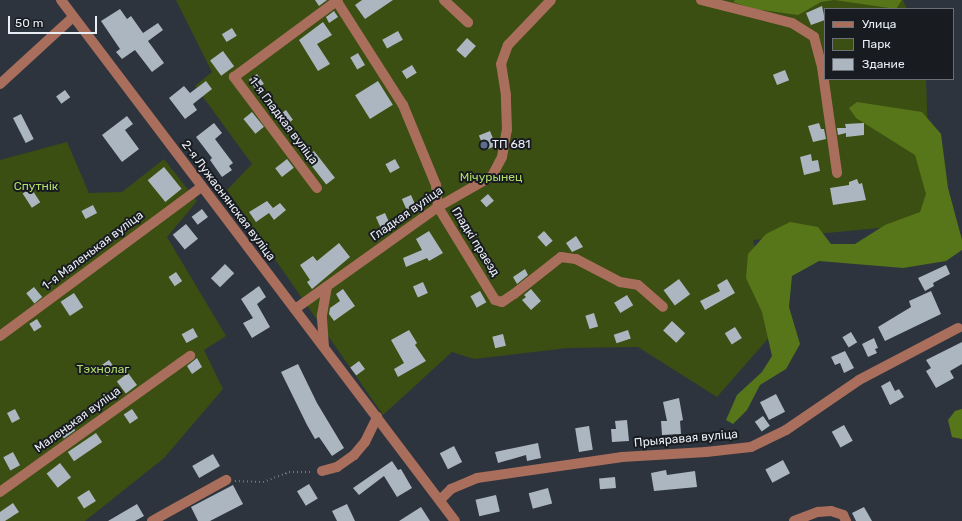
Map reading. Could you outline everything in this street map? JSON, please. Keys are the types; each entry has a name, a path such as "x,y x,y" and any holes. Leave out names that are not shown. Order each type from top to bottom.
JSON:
{"street":[{"name":"2-я Лужаснянская вуліца","path":"61,0 201,188 324,347 455,521"},
{"name":"Гладкі праезд","path":"337,0 403,105 436,185 438,207 495,300 502,302 561,257 576,259 620,282 638,285 663,307"},
{"name":"1-я Гладкая вуліца","path":"317,188 234,77 337,0"},
{"path":"444,0 468,22"},
{"name":"Гладкая вуліца","path":"295,309 438,207 492,176 502,157 507,130 501,64 508,44 551,0"},
{"path":"701,0 792,23 814,37 822,67 837,173"},
{"path":"0,84 73,17"},
{"name":"1-я Маленькая вуліца","path":"0,336 201,188"},
{"path":"324,347 322,315 327,286"},
{"name":"Прыяравая вуліца","path":"440,500 451,489 476,478 622,457 706,452 751,446 786,430 859,380 958,328"},
{"name":"Маленькая вуліца","path":"0,492 190,356"},
{"path":"322,472 337,467 354,455 365,442 377,417"},
{"path":"152,521 226,480"},
{"path":"794,521 818,512 831,511 844,518"}],"path":[{"path":"226,480 263,482 289,472 322,472"}],"green space":[{"name":"Мічурынец","path":"176,0 903,0 907,8 824,8 824,80 926,80 931,223 753,240 773,333 717,397 638,347 568,348 474,359 452,352 383,415 227,190 252,164 195,86 212,72"},
{"path":"735,0 834,0 821,2 798,15 754,9 733,2"},
{"path":"834,0 902,0 897,8"},
{"path":"857,102 922,112 941,134 948,188 962,240 962,250 946,261 903,268 819,261 792,276 789,307 800,344 786,369 760,385 747,410 733,424 726,420 737,395 762,372 772,356 762,312 746,278 748,254 766,234 790,222 818,227 831,244 855,244 885,225 920,212 926,194 915,155 856,118 849,108"},
{"name":"Тэхнолаг","path":"67,142 89,193 122,192 164,159 197,201 167,237 226,336 204,350 223,389 164,458 85,521 0,521 0,160"},
{"path":"962,409 962,439 952,437 948,420 955,411"}],"building":[{"path":"315,0 327,0 319,6"},
{"path":"362,0 393,0 365,19 355,5"},
{"path":"822,6 824,20 811,25 806,13"},
{"path":"120,9 127,19 131,16 143,33 158,23 163,30 148,41 164,63 152,72 135,50 122,59 116,52 120,49 101,21"},
{"path":"334,11 338,17 329,23 326,17"},
{"path":"323,22 332,35 317,44 330,64 318,71 299,40"},
{"path":"232,28 237,36 227,42 222,34"},
{"path":"398,31 403,40 387,48 382,40"},
{"path":"467,38 476,46 465,58 456,50"},
{"path":"223,51 234,66 221,76 210,60"},
{"path":"358,53 365,65 357,70 350,58"},
{"path":"412,65 417,73 407,79 402,71"},
{"path":"785,70 789,80 777,85 773,75"},
{"path":"257,74 264,84 256,90 249,80"},
{"path":"206,81 212,89 193,104 197,110 185,119 169,98 184,86 190,93"},
{"path":"378,81 393,105 370,119 355,95"},
{"path":"65,90 70,97 61,104 56,96"},
{"path":"286,110 293,120 283,127 276,117"},
{"path":"252,112 264,127 255,134 243,119"},
{"path":"21,114 34,139 26,143 13,118"},
{"path":"127,116 133,124 125,130 139,149 122,162 102,135"},
{"path":"214,123 222,133 215,139 233,163 229,166 232,170 222,177 210,160 212,158 196,137"},
{"path":"819,123 821,129 824,129 826,139 813,142 808,126"},
{"path":"864,123 864,135 846,137 846,133 838,135 837,128 846,128 845,124"},
{"path":"490,131 496,146 485,150 479,135"},
{"path":"314,151 335,178 326,185 305,158"},
{"path":"811,154 812,161 818,160 820,171 804,175 800,157"},
{"path":"287,159 294,168 282,177 275,168"},
{"path":"395,159 400,168 390,173 385,164"},
{"path":"164,167 182,189 165,202 148,180"},
{"path":"857,179 859,184 862,183 866,200 833,205 830,188 849,185 849,182"},
{"path":"31,188 40,202 32,208 23,193"},
{"path":"488,194 494,201 486,207 480,201"},
{"path":"411,195 416,206 407,210 402,199"},
{"path":"267,201 273,208 280,203 286,210 274,220 269,213 256,222 249,212"},
{"path":"93,205 97,213 86,219 81,211"},
{"path":"202,209 208,217 198,225 192,217"},
{"path":"385,213 390,224 381,228 376,217"},
{"path":"186,224 198,239 185,249 173,235"},
{"path":"429,231 443,253 429,261 427,258 406,267 403,258 422,250 416,239"},
{"path":"544,231 553,241 546,247 537,237"},
{"path":"576,236 583,247 572,252 566,243"},
{"path":"339,243 350,257 312,289 307,282 310,280 300,265 313,256 317,261"},
{"path":"225,264 234,273 220,287 211,278"},
{"path":"946,265 950,274 933,283 934,286 925,291 918,278"},
{"path":"525,269 528,275 517,284 513,277"},
{"path":"176,272 182,281 175,286 169,277"},
{"path":"679,279 690,294 675,306 664,290"},
{"path":"727,279 735,293 705,310 700,301 720,291 717,285"},
{"path":"423,282 428,293 418,297 413,286"},
{"path":"259,286 266,297 257,304 270,327 252,338 243,323 253,318 241,299"},
{"path":"34,287 42,297 34,303 26,293"},
{"path":"343,289 355,306 334,321 329,314 330,308 340,301 336,294"},
{"path":"531,289 541,301 531,310 522,300 526,297 524,295"},
{"path":"480,291 486,302 477,308 470,296"},
{"path":"931,291 941,314 885,341 878,327 911,307 909,301"},
{"path":"74,293 83,307 70,316 61,302"},
{"path":"627,295 633,305 620,313 614,303"},
{"path":"594,313 598,326 589,329 585,316"},
{"path":"37,319 42,327 34,331 29,324"},
{"path":"672,321 685,333 676,343 663,331"},
{"path":"735,327 742,338 732,344 725,333"},
{"path":"193,328 198,337 186,343 182,334"},
{"path":"409,330 417,343 415,345 426,361 398,377 394,369 404,363 391,340"},
{"path":"628,330 631,339 617,343 614,335"},
{"path":"851,332 857,342 849,347 842,337"},
{"path":"503,334 506,346 495,348 492,337"},
{"path":"874,338 878,348 875,349 877,353 868,357 862,344"},
{"path":"962,342 962,364 950,371 954,378 936,388 926,371 931,368 926,360"},
{"path":"845,351 854,368 844,373 840,363 835,365 831,357"},
{"path":"197,358 202,367 192,374 187,366"},
{"path":"109,360 116,370 107,376 100,366"},
{"path":"359,361 365,369 356,376 350,368"},
{"path":"298,364 317,403 344,448 332,456 319,437 315,439 281,372"},
{"path":"128,373 137,385 126,393 117,381"},
{"path":"890,381 895,391 899,389 904,397 890,405 881,386"},
{"path":"776,394 785,412 769,420 760,402"},
{"path":"679,398 683,420 680,421 681,434 662,435 661,421 667,421 663,402"},
{"path":"15,409 20,419 12,423 7,413"},
{"path":"132,409 138,418 130,424 124,415"},
{"path":"763,416 770,426 762,432 755,422"},
{"path":"627,420 629,441 612,442 611,429 616,429 615,421"},
{"path":"70,423 75,430 64,439 59,431"},
{"path":"844,425 853,441 840,448 832,432"},
{"path":"589,426 593,450 579,452 575,428"},
{"path":"96,433 102,442 74,461 68,452"},
{"path":"538,443 541,458 527,461 526,455 498,463 495,452"},
{"path":"454,446 462,462 448,469 440,453"},
{"path":"13,452 20,465 10,470 3,457"},
{"path":"213,454 220,466 199,478 192,466"},
{"path":"783,460 790,473 772,483 765,469"},
{"path":"392,461 398,470 401,469 412,488 397,497 384,476 359,495 353,488"},
{"path":"60,463 71,477 58,488 47,473"},
{"path":"666,470 667,475 695,471 697,487 654,491 651,473"},
{"path":"615,477 616,488 600,489 599,478"},
{"path":"309,484 318,499 306,506 297,491"},
{"path":"233,485 243,504 210,521 198,521 191,507"},
{"path":"548,488 552,503 533,509 529,493"},
{"path":"89,490 96,501 84,508 77,497"},
{"path":"496,495 500,512 479,516 476,500"},
{"path":"13,503 19,512 5,521 0,521 0,512"},
{"path":"137,504 144,516 135,521 108,521"},
{"path":"347,504 355,521 337,521 332,511"},
{"path":"421,507 430,521 399,521"},
{"path":"864,507 872,521 856,521 852,513"}],"place":[{"name":"ТП 681","path":"484,145"}],"park label":[{"name":"Спутнік","path":"36,187"}]}
